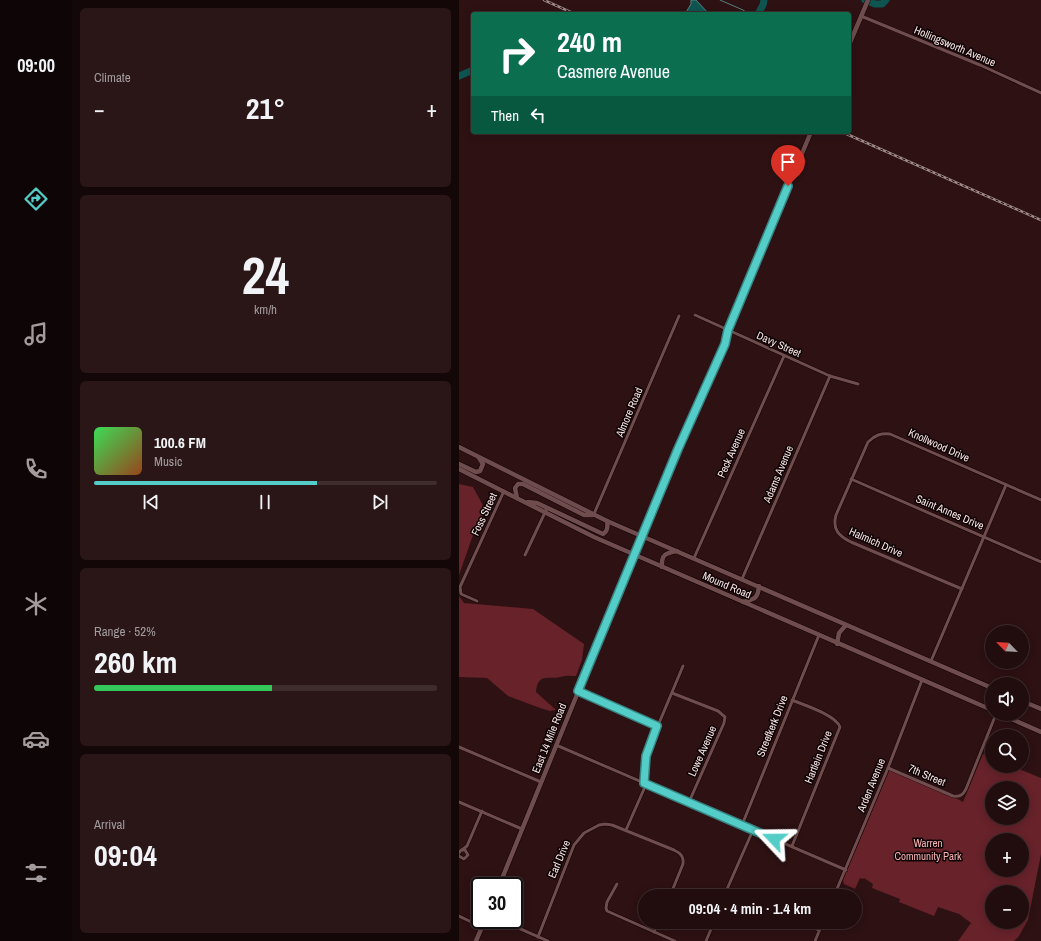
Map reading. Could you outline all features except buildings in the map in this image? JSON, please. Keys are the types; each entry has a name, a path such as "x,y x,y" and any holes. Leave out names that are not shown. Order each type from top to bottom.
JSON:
{"main road":[{"path":"851,40 868,0"},
{"name":"East 14 Mile Road","path":"503,877 634,554 689,424 725,344 728,330 810,134"},
{"name":"Mound Road","path":"459,447 607,520 985,685"},
{"path":"459,464 477,472 480,471 483,464 477,455"},
{"name":"Mound Road","path":"459,470 546,511 594,537 837,644 985,707"},
{"path":"517,498 515,488 519,484 523,484 584,515 595,514"},
{"path":"546,511 603,534 609,526 607,520"},
{"path":"662,567 663,556 677,551"},
{"path":"743,602 755,598 758,593 759,586"},
{"path":"837,644 839,633 846,625"},
{"path":"1029,704 1041,709"},
{"path":"1016,721 1041,732"},
{"path":"476,941 481,929"}],"street":[{"name":"Hollingsworth Avenue","path":"861,16 980,65 1041,93"},
{"name":"Davy Street","path":"695,315 830,376 858,384"},
{"name":"Almore Road","path":"595,514 679,316"},
{"name":"Peck Avenue","path":"694,558 784,356"},
{"name":"Adams Avenue","path":"742,579 830,376"},
{"name":"Knollwood Drive","path":"851,479 868,442 875,436 884,434 898,438 1041,500"},
{"name":"Saint Annes Drive","path":"851,479 1041,562"},
{"name":"Halmich Drive","path":"851,479 834,521 835,528 839,535 851,542 962,589"},
{"path":"931,661 1006,485"},
{"name":"Foss Street","path":"477,601 461,594 460,587 504,491"},
{"path":"525,555 546,511"},
{"name":"Streefkerk Drive","path":"742,825 819,635"},
{"path":"626,830 644,789 646,756 657,726 683,666"},
{"name":"Arden Avenue","path":"837,889 888,768 922,680"},
{"path":"578,691 657,726"},
{"name":"Lowe Avenue","path":"672,693 718,712 725,718 725,722 689,802"},
{"name":"Hartlein Drive","path":"792,700 832,718 840,727 792,846"},
{"name":"7th Street","path":"888,768 953,796 960,796 966,789 993,721"},
{"path":"556,745 846,870"},
{"path":"459,747 541,782"},
{"path":"459,802 522,829"},
{"path":"459,856 461,858 465,858 467,856 467,846 482,812"},
{"name":"Earl Drive","path":"538,937 571,851 579,837 588,830 605,824 612,825 681,854 683,864 673,889"},
{"path":"727,889 753,830"},
{"path":"459,853 467,846"},
{"path":"462,850 467,852"},
{"path":"617,884 607,902 607,911 675,941"},
{"path":"459,916 471,922"},
{"path":"520,929 548,941"},
{"path":"706,941 711,929"},
{"path":"815,941 819,930"}],"green space":[{"path":"459,484 473,487 485,509 473,535 459,575"},
{"path":"459,596 464,603 533,609 584,644 582,660 576,676 545,678 539,682 537,686 536,692 556,710 550,711 508,696 487,678 459,677"},
{"name":"Warren Community Park","path":"983,754 985,755 985,773 1029,773 1041,778 1041,854 1029,915 1029,885 985,885 985,929 1023,929 1014,941 958,941 971,923 959,914 938,907 934,916 899,902 900,899 872,888 873,884 864,878 860,878 855,889 844,884 843,880 889,771 893,771 963,802"}],"water":[{"path":"691,0 696,0 707,12 686,12 691,4"}],"waterway":[{"path":"720,0 746,12"},
{"path":"759,12 764,0"},
{"path":"865,0 875,4 882,4 886,0"},
{"path":"459,76 471,71"}],"railway":[{"path":"544,0 571,12"},
{"path":"847,134 1041,220"}],"route":[{"path":"774,839 644,783 646,756 657,726 578,691 694,410 725,344 728,330 788,186"}]}
